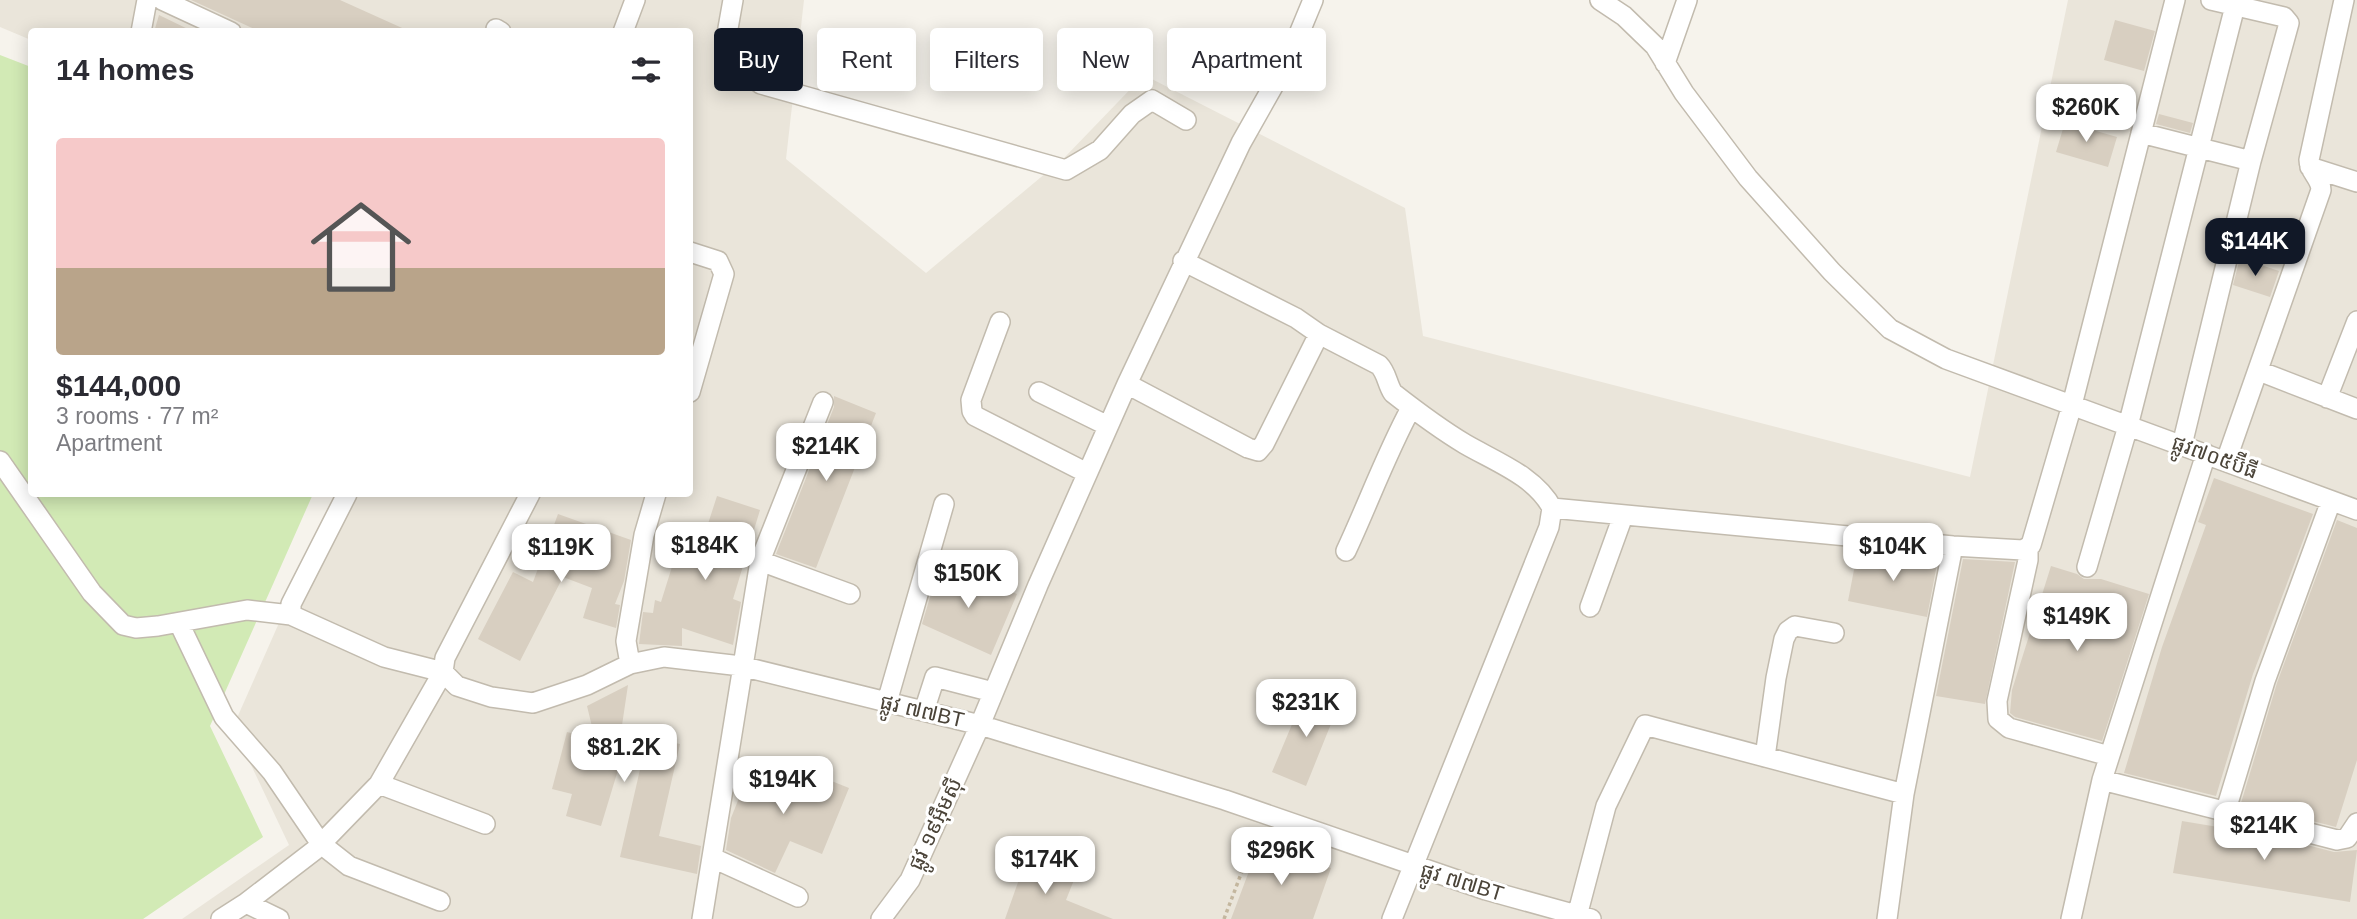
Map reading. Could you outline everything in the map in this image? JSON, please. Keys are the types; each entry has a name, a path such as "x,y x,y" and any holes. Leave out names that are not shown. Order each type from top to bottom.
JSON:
{"street":[{"path":"142,28 147,0"},
{"path":"162,0 222,28"},
{"path":"624,28 635,0"},
{"path":"733,0 727,34 728,60 761,84 1066,170 1100,150 1132,114 1152,100 1186,120"},
{"name":"ផ្លូវ ១៩អ៊ឹមស៊ី","path":"881,919 910,880 1087,473 1183,261 1241,143 1289,58 1313,0"},
{"name":"ផ្លូវ៧០៥ប៊ីធី","path":"1600,0 1624,16 1655,46 1684,93 1748,178 1832,272 1890,328 1946,359 2357,510"},
{"path":"1665,63 1687,0"},
{"path":"2109,756 2009,728 1998,719 1997,701 2028,560 2028,549 2072,405 2175,0"},
{"path":"2182,445 2251,161 2289,23 2284,17 2211,0"},
{"path":"2226,461 2321,190 2321,182 2309,167 2309,160 2344,0"},
{"path":"2087,567 2128,426 2235,6"},
{"path":"2141,133 2251,161"},
{"path":"2309,167 2357,182"},
{"path":"693,253 718,261 724,274 693,382"},
{"path":"1183,261 1296,318 1319,334 1379,365 1385,371 1388,387 1411,408 1538,487 1552,508 1549,527 1392,919"},
{"path":"2327,398 2357,321"},
{"path":"1000,322 971,400 972,411 975,416 1087,473"},
{"path":"1127,384 1258,451 1265,444 1319,334"},
{"path":"2259,371 2357,409"},
{"path":"1039,392 1108,426"},
{"path":"702,919 760,561 823,402"},
{"path":"1346,551 1411,408"},
{"path":"2071,919 2102,780 2206,454"},
{"name":"ផ្លូវ ៧៧BT","path":"0,461 92,593 123,625 136,628 179,623 247,610 291,615 384,657 443,672 457,686 491,697 533,703 587,685 630,664 664,657 741,666 980,724 1264,814 1413,866 1584,917"},
{"path":"291,615 291,604 345,497"},
{"path":"220,919 246,903 321,844 379,784 443,672 445,658 528,497"},
{"path":"630,664 626,641 645,535 655,497"},
{"path":"2225,813 2265,681 2331,501"},
{"path":"887,702 944,504"},
{"path":"1552,508 1952,546 2028,549"},
{"path":"1590,607 1623,516"},
{"path":"1887,919 1904,794 1952,546"},
{"path":"760,561 850,594"},
{"path":"179,623 224,717 272,772 321,844 349,866 440,901"},
{"path":"1765,758 1776,678 1788,631 1795,626 1834,633"},
{"path":"924,711 935,677 993,692"},
{"path":"1584,917 1606,806 1645,725 1904,794"},
{"path":"2102,780 2337,840 2347,838 2357,824"},
{"path":"379,784 485,824"},
{"path":"713,858 798,897"},
{"path":"246,903 279,919"}],"path":[{"path":"1224,919 1264,814"}],"shaded area":[{"path":"0,0 804,0 801,28 714,28 714,91 794,91 786,159 926,273 1065,157 1129,91 1153,91 1153,80 1167,87 1167,91 1175,91 1405,208 1423,336 1970,477 2068,0 2357,0 2357,919 182,919 289,845 233,727 335,497 693,497 693,28 28,28 28,39 0,27"}],"green space":[{"path":"0,55 28,66 28,497 312,497 210,726 263,837 143,919 0,919"}],"building":[{"path":"191,0 340,0 402,28 252,28"},
{"path":"159,15 186,28 155,28"},
{"path":"2115,20 2155,31 2144,71 2104,60"},
{"path":"2159,114 2193,123 2190,133 2156,124"},
{"path":"2065,122 2117,137 2108,167 2056,152"},
{"path":"2240,258 2279,271 2270,297 2233,285"},
{"path":"834,396 876,413 816,568 776,554 834,407"},
{"path":"2214,478 2313,514 2253,674 2216,796 2124,773 2162,647 2206,525 2198,522"},
{"path":"717,496 760,510 733,599 741,602 733,645 682,628 682,646 639,644 643,612 653,613 655,600 661,602 675,557 695,564"},
{"path":"558,514 631,540 624,581 615,604 620,605 616,628 583,618 592,588 563,577 520,661 478,639 513,572 533,582"},
{"path":"2337,520 2357,528 2357,760 2336,827 2241,803 2277,683"},
{"path":"1858,549 1937,564 1927,617 1848,601"},
{"path":"1963,559 2015,562 1985,704 1936,696"},
{"path":"2051,566 2084,579 2101,579 2149,594 2102,741 2015,717 2010,713 2012,690"},
{"path":"939,567 1017,594 991,655 922,624"},
{"path":"628,685 621,732 680,744 659,836 701,846 697,874 620,857 644,752 625,747 601,826 566,816 572,794 552,789 567,732 595,739 587,706"},
{"path":"1306,691 1339,704 1306,786 1272,772"},
{"path":"753,763 804,784 809,772 849,788 822,854 790,841 775,873 726,850 731,818"},
{"path":"2182,821 2272,836 2334,852 2357,850 2350,902 2173,873"},
{"path":"1260,842 1331,868 1313,919 1231,919"},
{"path":"1027,857 1048,864 1046,870 1074,880 1066,900 1113,919 1005,919"}]}
